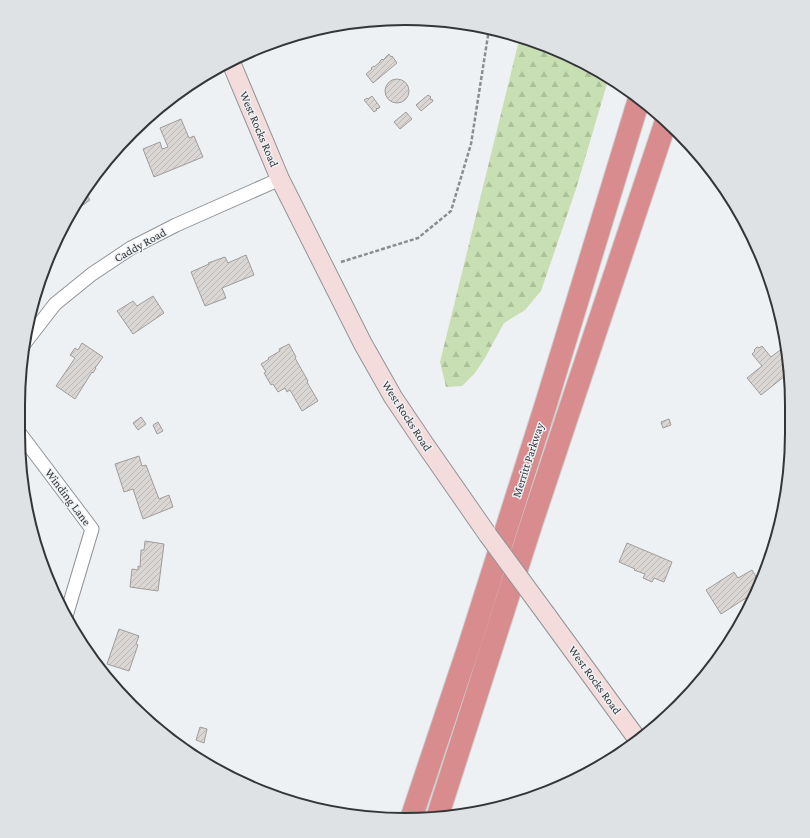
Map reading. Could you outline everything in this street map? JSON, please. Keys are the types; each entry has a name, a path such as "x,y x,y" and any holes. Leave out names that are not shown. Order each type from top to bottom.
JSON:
{"highway":[{"name":"Merritt Parkway","path":"414,813 469,646 546,404 637,105"},
{"name":"Merritt Parkway","path":"439,811 527,538 664,127"}],"main road":[{"name":"West Rocks Road","path":"233,66 280,179 363,344 393,397 488,535 546,614 638,732"}],"street":[{"name":"Caddy Road","path":"31,334 55,304 92,274 131,248 176,225 280,179"},
{"name":"Winding Lane","path":"25,441 92,529 68,609"}],"path":[{"path":"324,267 418,238 451,211 471,144 488,34"}],"green space":[{"path":"518,42 573,64 607,83 576,189 541,291 525,310 504,323 475,373 462,386 446,387 440,362"}],"building":[{"path":"389,54 397,63 373,83 366,74 372,69 371,68"},
{"path":"397,79 405,83 409,91 405,99 397,103 389,99 385,91 389,83"},
{"path":"428,95 433,101 421,111 416,105"},
{"path":"372,96 380,107 374,112 364,100"},
{"path":"406,112 412,119 400,129 394,122"},
{"path":"181,119 189,138 194,136 203,157 154,177 143,149 160,142 162,149 168,147 160,128"},
{"path":"88,196 90,200 82,206"},
{"path":"246,255 254,275 222,288 226,298 205,306 191,272 209,264 208,263 225,257 228,263"},
{"path":"153,296 164,313 133,334 117,311 133,301 137,306"},
{"path":"82,343 103,357 75,399 56,386 75,358 70,355 75,348 78,350"},
{"path":"289,344 318,401 302,411 290,390 287,392 285,388 278,392 273,384 271,385 261,364 280,351 279,349"},
{"path":"762,346 771,357 781,349 784,377 761,395 747,378 762,366 752,354 757,347 759,348"},
{"path":"141,417 146,424 138,430 133,423"},
{"path":"669,419 671,425 663,428 661,422"},
{"path":"158,422 163,431 157,434 153,425"},
{"path":"139,456 142,466 146,465 159,499 169,495 173,507 143,519 133,489 124,492 115,464"},
{"path":"145,541 164,544 158,591 130,587 132,569 138,570 138,566 140,567 141,550 144,550"},
{"path":"627,543 672,562 664,582 654,578 652,582 643,578 645,574 619,562"},
{"path":"752,570 756,577 748,597 721,614 706,590 734,572 738,578"},
{"path":"119,629 139,636 136,644 138,645 129,671 107,664"},
{"path":"200,727 207,729 204,743 196,740"}]}
